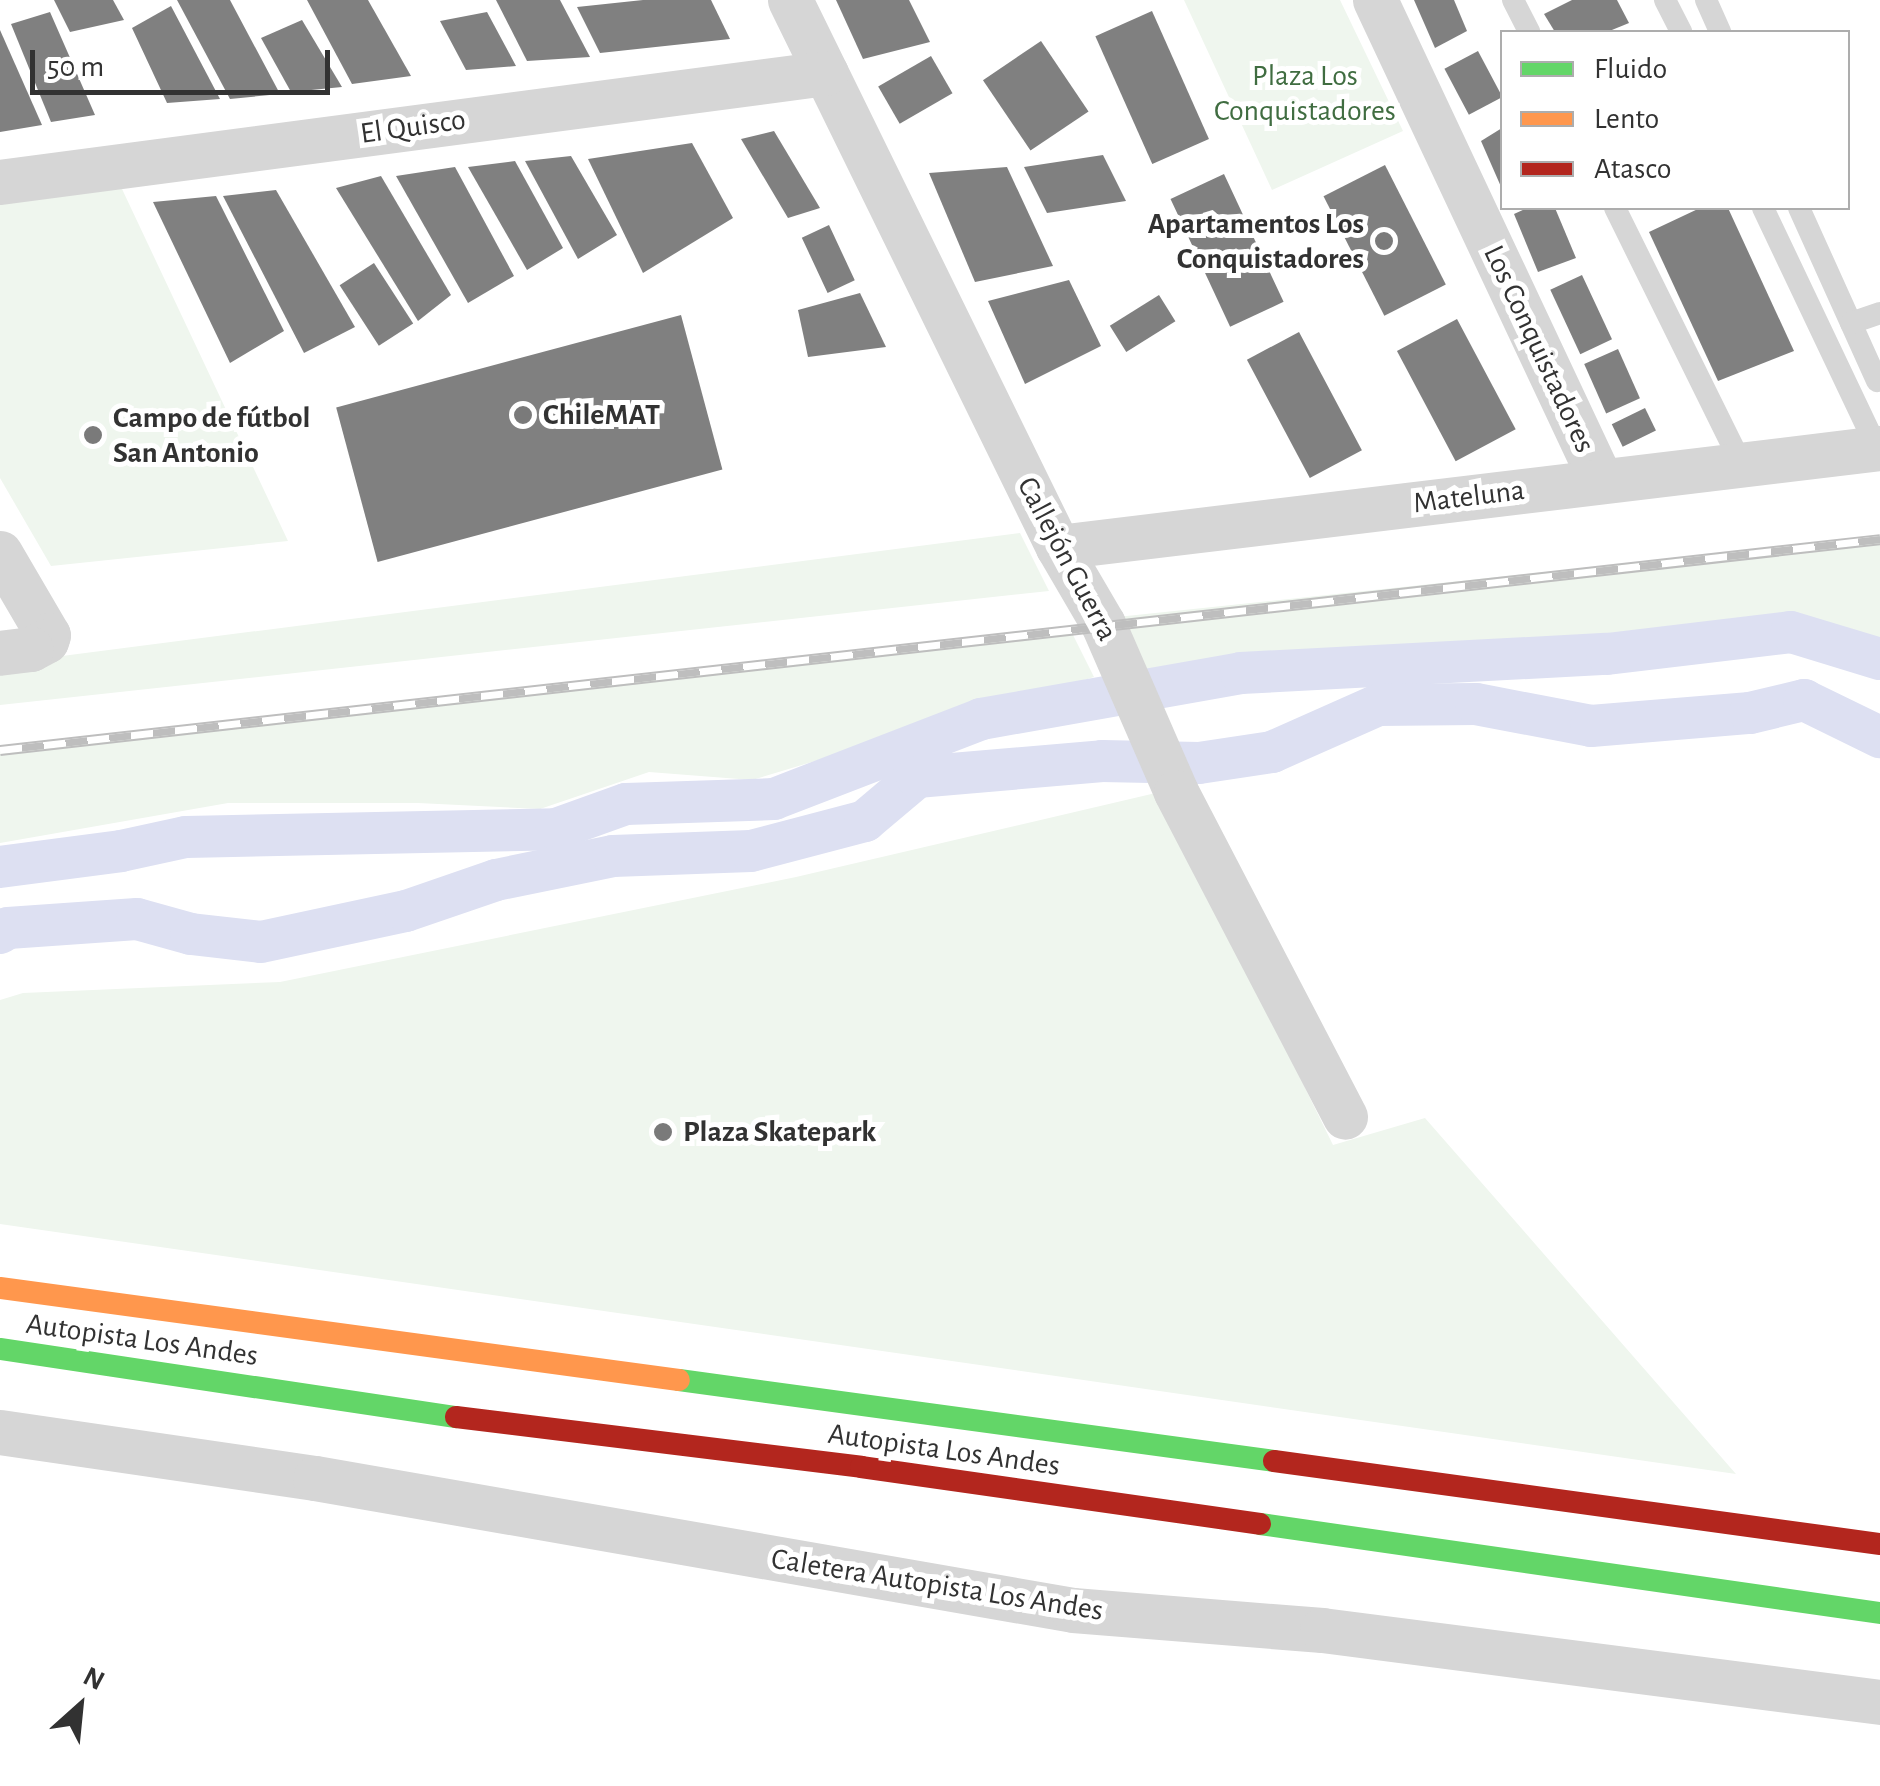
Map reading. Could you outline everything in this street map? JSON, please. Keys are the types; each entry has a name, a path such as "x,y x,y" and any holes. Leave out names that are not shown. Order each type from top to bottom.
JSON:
{"highway":[{"name":"Autopista Los Andes","path":"0,1288 1880,1544"},
{"name":"Autopista Los Andes","path":"0,1350 516,1426 861,1467 1880,1613"}],"street":[{"name":"Callejón Guerra","path":"790,0 1058,546 1122,666 1176,792 1344,1117"},
{"name":"Los Conquistadores","path":"1375,0 1601,482"},
{"name":"El Quisco","path":"0,182 826,72"},
{"name":"Mateluna","path":"1058,546 1879,448"},
{"path":"0,553 48,635 46,641 31,649 0,653"},
{"name":"Caletera Autopista Los Andes","path":"0,1432 315,1478 1073,1610 1322,1630 1880,1702"}],"lane":[{"path":"1513,0 1528,30"},
{"path":"1665,0 1680,30"},
{"path":"1706,0 1719,30"},
{"path":"1617,210 1742,465"},
{"path":"1765,210 1879,448"},
{"path":"1800,210 1877,382"},
{"path":"1850,323 1880,313"}],"green space":[{"name":"Plaza Los Conquistadores","path":"1184,0 1340,0 1403,131 1272,190"},
{"path":"122,189 288,541 51,566 0,478 0,192"},
{"path":"1020,533 1049,591 0,705 0,664"},
{"path":"1880,537 1880,661 1861,634 1797,615 1593,635 1247,655 1146,673 1117,617"},
{"path":"1072,633 1094,677 752,780 649,772 540,809 418,803 228,803 0,843 0,748"},
{"name":"Plaza Skatepark","path":"1160,792 1333,1145 1425,1118 1736,1474 0,1224 0,1000 23,993 280,982 796,877"}],"building":[{"path":"54,0 113,0 124,20 70,32"},
{"path":"177,0 230,0 280,94 230,99"},
{"path":"307,0 368,0 411,76 352,84"},
{"path":"496,0 560,0 590,57 527,61"},
{"path":"643,0 711,0 730,39 600,53 577,7"},
{"path":"836,0 909,0 930,42 863,59"},
{"path":"1414,0 1454,0 1467,31 1435,48"},
{"path":"1572,0 1617,0 1629,23 1612,30 1554,30 1544,14"},
{"path":"171,6 220,99 167,103 132,28"},
{"name":"Apartamentos Los Conquistadores","path":"1152,11 1209,139 1152,164 1095,36"},
{"path":"50,12 95,115 51,122 11,24"},
{"path":"487,12 516,66 466,70 440,21"},
{"path":"302,20 342,87 291,92 261,38"},
{"path":"0,30 42,125 0,132"},
{"path":"1041,41 1089,111 1030,151 983,80"},
{"path":"1478,51 1500,98 1469,115 1444,69"},
{"path":"931,56 952,93 900,124 878,86"},
{"path":"1500,129 1500,184 1481,141"},
{"path":"774,131 820,208 788,218 741,139"},
{"path":"692,143 733,218 643,273 588,159"},
{"path":"1103,155 1126,201 1047,213 1024,167"},
{"path":"571,156 617,235 578,259 525,161"},
{"path":"515,161 563,248 527,270 468,167"},
{"name":"Apartamentos Los Conquistadores","path":"1385,165 1446,284 1384,316 1324,196"},
{"path":"455,167 514,276 468,303 396,176"},
{"path":"1007,167 1053,266 975,282 929,173"},
{"name":"Apartamentos Los Conquistadores","path":"1224,174 1284,302 1230,327 1171,199"},
{"path":"381,176 451,295 418,321 336,188"},
{"path":"276,190 355,327 304,353 223,196"},
{"path":"216,196 284,331 230,363 153,202"},
{"path":"1523,210 1556,210 1576,258 1538,272 1514,214"},
{"path":"1696,210 1729,210 1794,351 1718,381 1649,232"},
{"path":"829,225 855,280 828,293 802,238"},
{"path":"374,263 413,323 379,346 340,285"},
{"path":"1582,275 1612,339 1580,354 1550,290"},
{"path":"1069,280 1101,346 1025,384 988,301"},
{"path":"860,293 886,347 808,357 798,310"},
{"path":"1159,295 1175,321 1126,352 1110,326"},
{"name":"ChileMAT","path":"681,315 722,470 378,562 336,407"},
{"name":"Apartamentos Los Conquistadores","path":"1457,319 1516,429 1456,461 1397,351"},
{"name":"Apartamentos Los Conquistadores","path":"1299,332 1362,450 1310,478 1247,360"},
{"path":"1618,349 1640,398 1606,413 1584,364"},
{"path":"1645,408 1656,430 1623,447 1612,424"}],"waterway":[{"path":"0,867 121,851 186,837 556,829 626,804 774,799 981,719 1241,673 1607,654 1791,632 1880,659"},
{"path":"0,933 8,928 137,919 191,934 261,942 406,911 496,880 613,856 751,851 865,821 917,777 1102,761 1199,763 1272,752 1378,705 1476,704 1591,726 1750,713 1804,700 1880,737"}],"railway":[{"path":"0,750 1880,539"}],"traffic: fast":[{"path":"0,1349 456,1417"},
{"path":"679,1380 1274,1461"},
{"path":"1260,1524 1880,1613"}],"traffic: slow":[{"path":"0,1288 679,1380"}],"traffic: jam":[{"path":"456,1417 861,1467 1260,1524"},
{"path":"1274,1461 1880,1544"}],"place":[{"name":"Apartamentos Los Conquistadores","path":"1384,241"},
{"name":"ChileMAT","path":"523,415"},
{"name":"Campo de fútbol San Antonio","path":"93,435"},
{"name":"Plaza Skatepark","path":"663,1132"}]}
